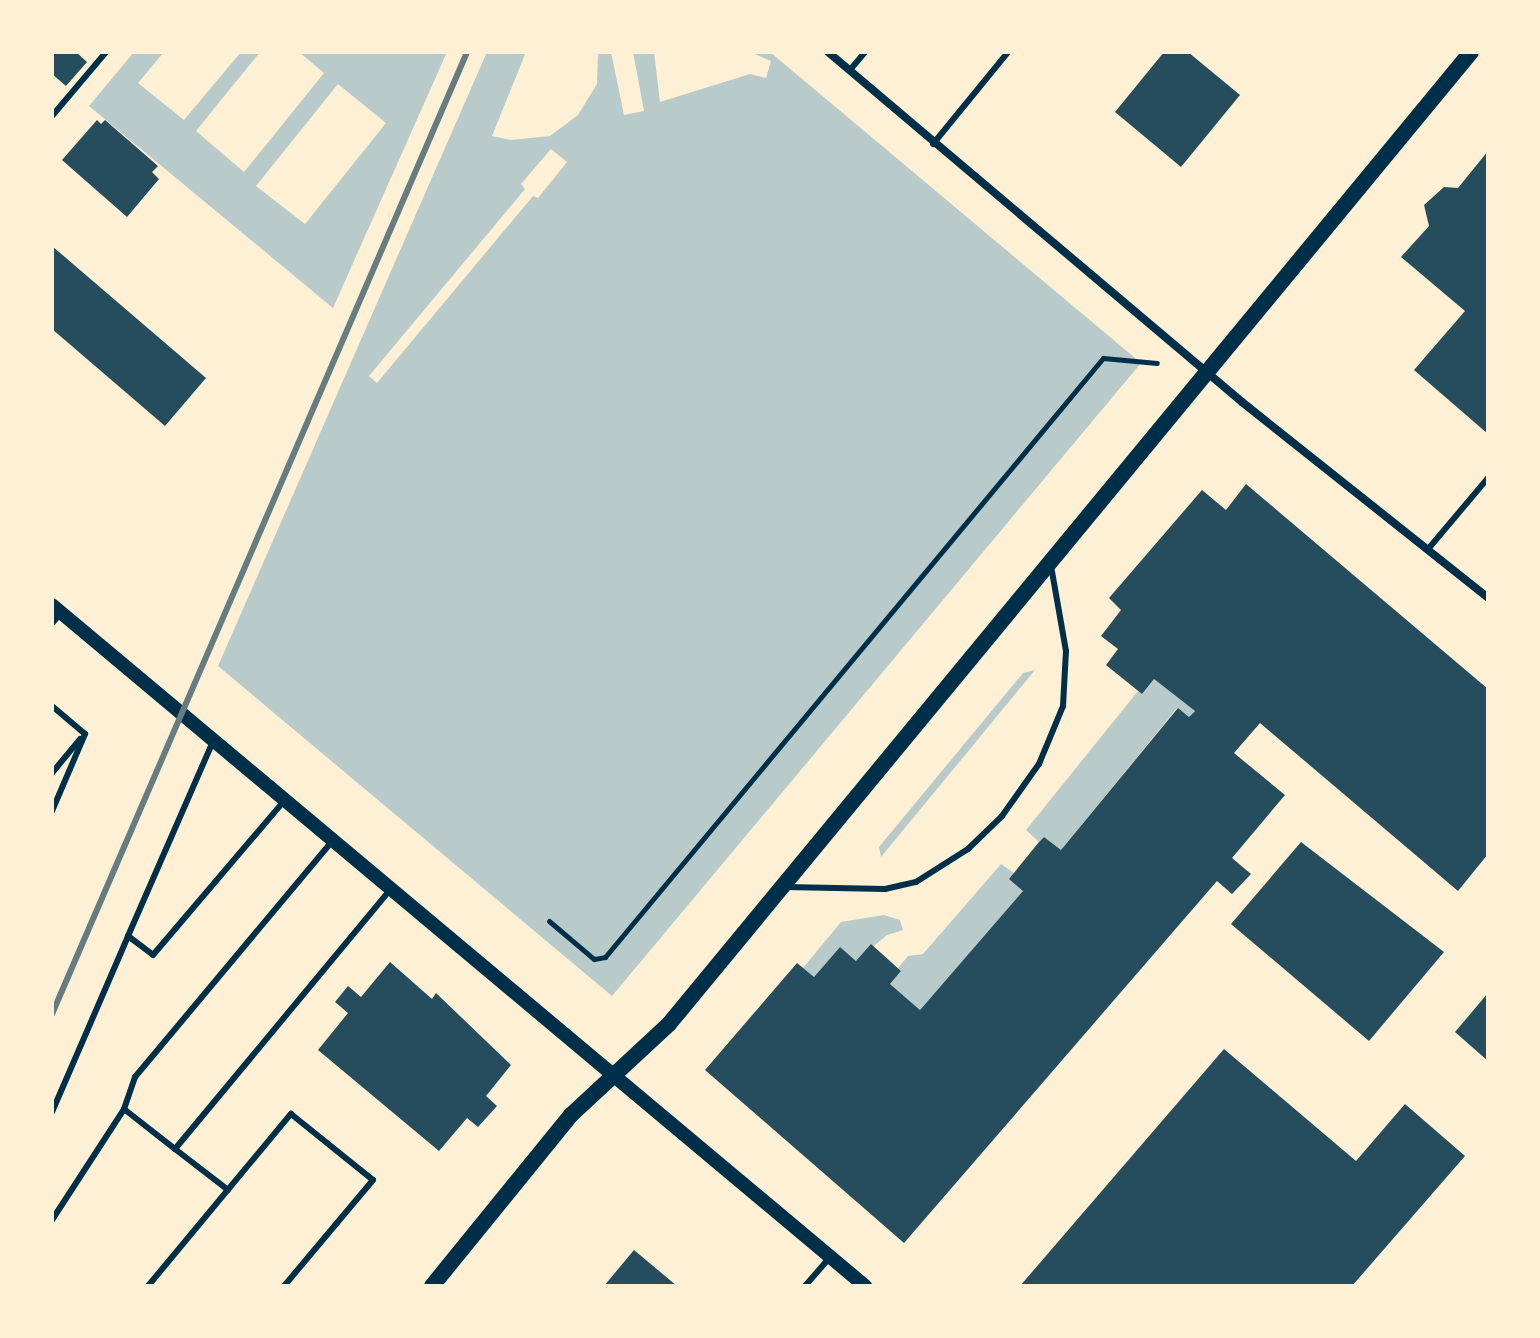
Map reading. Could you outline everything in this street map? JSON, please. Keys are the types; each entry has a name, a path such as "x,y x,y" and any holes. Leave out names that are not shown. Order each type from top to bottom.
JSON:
{"main road":[{"path":"439,1284 571,1115 669,1024 1471,52"}],"street":[{"path":"828,52 1206,372 1488,598"},
{"path":"55,613 213,741 865,1286"}],"lane":[{"path":"52,116 106,52"},
{"path":"850,70 865,52"},
{"path":"933,144 1008,52"},
{"path":"1429,548 1488,478"},
{"path":"782,887 899,888 932,875 1002,816 1039,764 1063,706 1066,651 1050,561"},
{"path":"52,706 85,734"},
{"path":"52,773 85,734"},
{"path":"52,811 85,734"},
{"path":"52,1112 213,741"},
{"path":"128,936 153,955 284,801"},
{"path":"52,1220 124,1109 135,1077 332,841"},
{"path":"175,1149 391,889"},
{"path":"124,1109 228,1190"},
{"path":"148,1286 291,1114 373,1180 284,1286"},
{"path":"805,1286 830,1257"}],"path":[{"path":"549,921 594,959 605,957 1103,358 1157,363"}],"shaded area":[{"path":"134,52 164,52 138,83 184,120 241,52 260,52 196,131 244,172 324,73 299,52 447,52 333,308 89,106","holes":["338,84 386,123 305,224 256,186"]},
{"path":"487,52 526,52 492,136 511,140 550,136 578,115 597,84 598,52 611,52 624,115 644,111 633,52 654,52 660,102 750,74 766,78 771,61 750,52 770,52 1141,363 612,996 218,666","holes":["551,149 567,162 538,198 533,196 377,383 369,376 525,189 521,184"]},
{"path":"1035,670 881,857 879,847 1023,673"},
{"path":"1154,679 1195,711 1189,717 1177,708 1061,850 1044,837 1039,842 1026,830 1138,691 1142,694"},
{"path":"1001,864 1014,873 1023,891 920,1010 890,984 901,971 898,968 908,956 923,954"},
{"path":"884,915 900,920 903,930 887,935 856,961 840,947 814,977 803,968 841,922"}],"building":[{"path":"52,52 76,52 87,62 66,86 52,74"},
{"path":"1164,52 1188,52 1240,95 1181,167 1115,112"},
{"path":"97,120 101,124 105,120 158,166 152,172 159,179 127,217 62,160"},
{"path":"1488,151 1488,434 1414,370 1465,311 1401,257 1429,226 1424,205 1444,187 1458,188"},
{"path":"52,246 206,378 165,426 52,329"},
{"path":"1246,484 1488,689 1488,854 1458,891 1260,723 1234,753 1285,795 1232,858 1251,874 1232,894 1217,881 904,1243 705,1070 797,963 814,977 840,947 856,961 871,944 901,971 890,984 920,1010 1023,891 1009,879 1039,842 1044,837 1061,850 1178,708 1189,717 1195,711 1154,679 1142,694 1106,665 1118,649 1101,636 1121,610 1109,598 1202,490 1226,510"},
{"path":"1301,842 1444,952 1369,1041 1231,924"},
{"path":"390,962 432,999 436,993 511,1065 486,1096 497,1106 478,1127 467,1118 439,1151 318,1050 348,1013 335,1002 348,986 361,997"},
{"path":"1488,993 1488,1061 1455,1032"},
{"path":"1224,1049 1356,1161 1405,1104 1465,1156 1352,1286 1020,1286"},
{"path":"634,1250 677,1286 604,1286"}],"railway":[{"path":"52,1014 467,52"}]}
